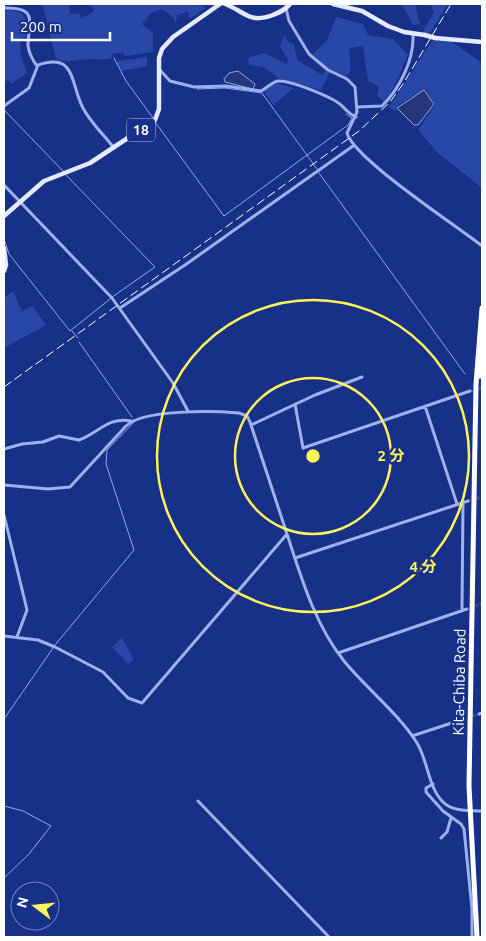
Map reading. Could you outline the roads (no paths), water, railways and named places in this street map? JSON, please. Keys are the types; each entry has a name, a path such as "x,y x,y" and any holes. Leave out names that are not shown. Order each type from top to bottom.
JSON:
{"highway":[{"name":"Kita-Chiba Road","path":"477,937 470,810 476,384 482,308"},
{"name":"Kita-Chiba Road","path":"476,427 482,350"}],"main road":[{"name":"18","path":"4,216 44,180 90,163 156,118 159,109 160,54 169,41 220,4"},
{"path":"225,4 256,20 286,8 290,4"},
{"path":"336,4 362,11 388,26 413,35 482,42"},
{"path":"4,248 6,265 4,271"}],"street":[{"path":"4,8 20,10 28,15 32,24 28,47 37,66 29,88 4,106"},
{"path":"286,8 289,21 309,54 328,70 353,84 358,107 356,117 347,132 353,146 380,169 482,246"},
{"path":"358,107 382,106 386,102 397,87 410,58 413,35"},
{"path":"37,66 54,61 68,68 82,108 114,148"},
{"path":"159,69 170,81 196,87 226,86 261,91 273,83 284,82 320,94 341,104 347,113 356,117"},
{"path":"120,308 186,265 353,146"},
{"path":"4,185 120,308 173,384 188,411"},
{"path":"251,425 295,404 362,377"},
{"path":"295,404 303,448 470,391"},
{"path":"425,406 456,504"},
{"path":"4,449 22,444 43,442 59,436 79,440 117,420 131,421 188,411 239,413 247,416 305,588 338,653 412,736 424,754 437,794 453,809 482,811"},
{"path":"4,484 63,489 70,487 131,421"},
{"path":"295,558 468,501"},
{"path":"462,611 463,502"},
{"path":"4,515 27,610 17,638"},
{"path":"4,636 38,640 53,647 103,672 132,700 139,703 144,702 287,534"},
{"path":"338,653 467,610"},
{"path":"412,736 464,719"},
{"path":"433,784 426,788 426,792 464,829 472,909 472,937"},
{"path":"198,801 329,937"},
{"path":"441,838 447,832 451,818"}],"waterway":[{"path":"114,58 126,81 153,118"},
{"path":"197,89 225,88 262,93 317,169"},
{"path":"4,110 64,172"},
{"path":"155,122 224,216 348,125 352,118 346,114"},
{"path":"319,173 465,374"},
{"path":"4,239 9,254 70,331 115,295 155,267 66,175"},
{"path":"72,331 78,338"},
{"path":"79,342 132,417"},
{"path":"55,645 134,550 106,464 107,450 134,422"},
{"path":"4,719 53,648"},
{"path":"4,806 23,811 51,826 28,855 4,878"}],"tunnel":[{"path":"470,391 482,388"},
{"path":"468,501 482,497"},
{"path":"471,608 482,604"},
{"path":"464,719 479,714"}],"railway":[{"path":"4,387 359,131 390,102 403,84 451,4"},
{"path":"482,877 482,937"}]}
